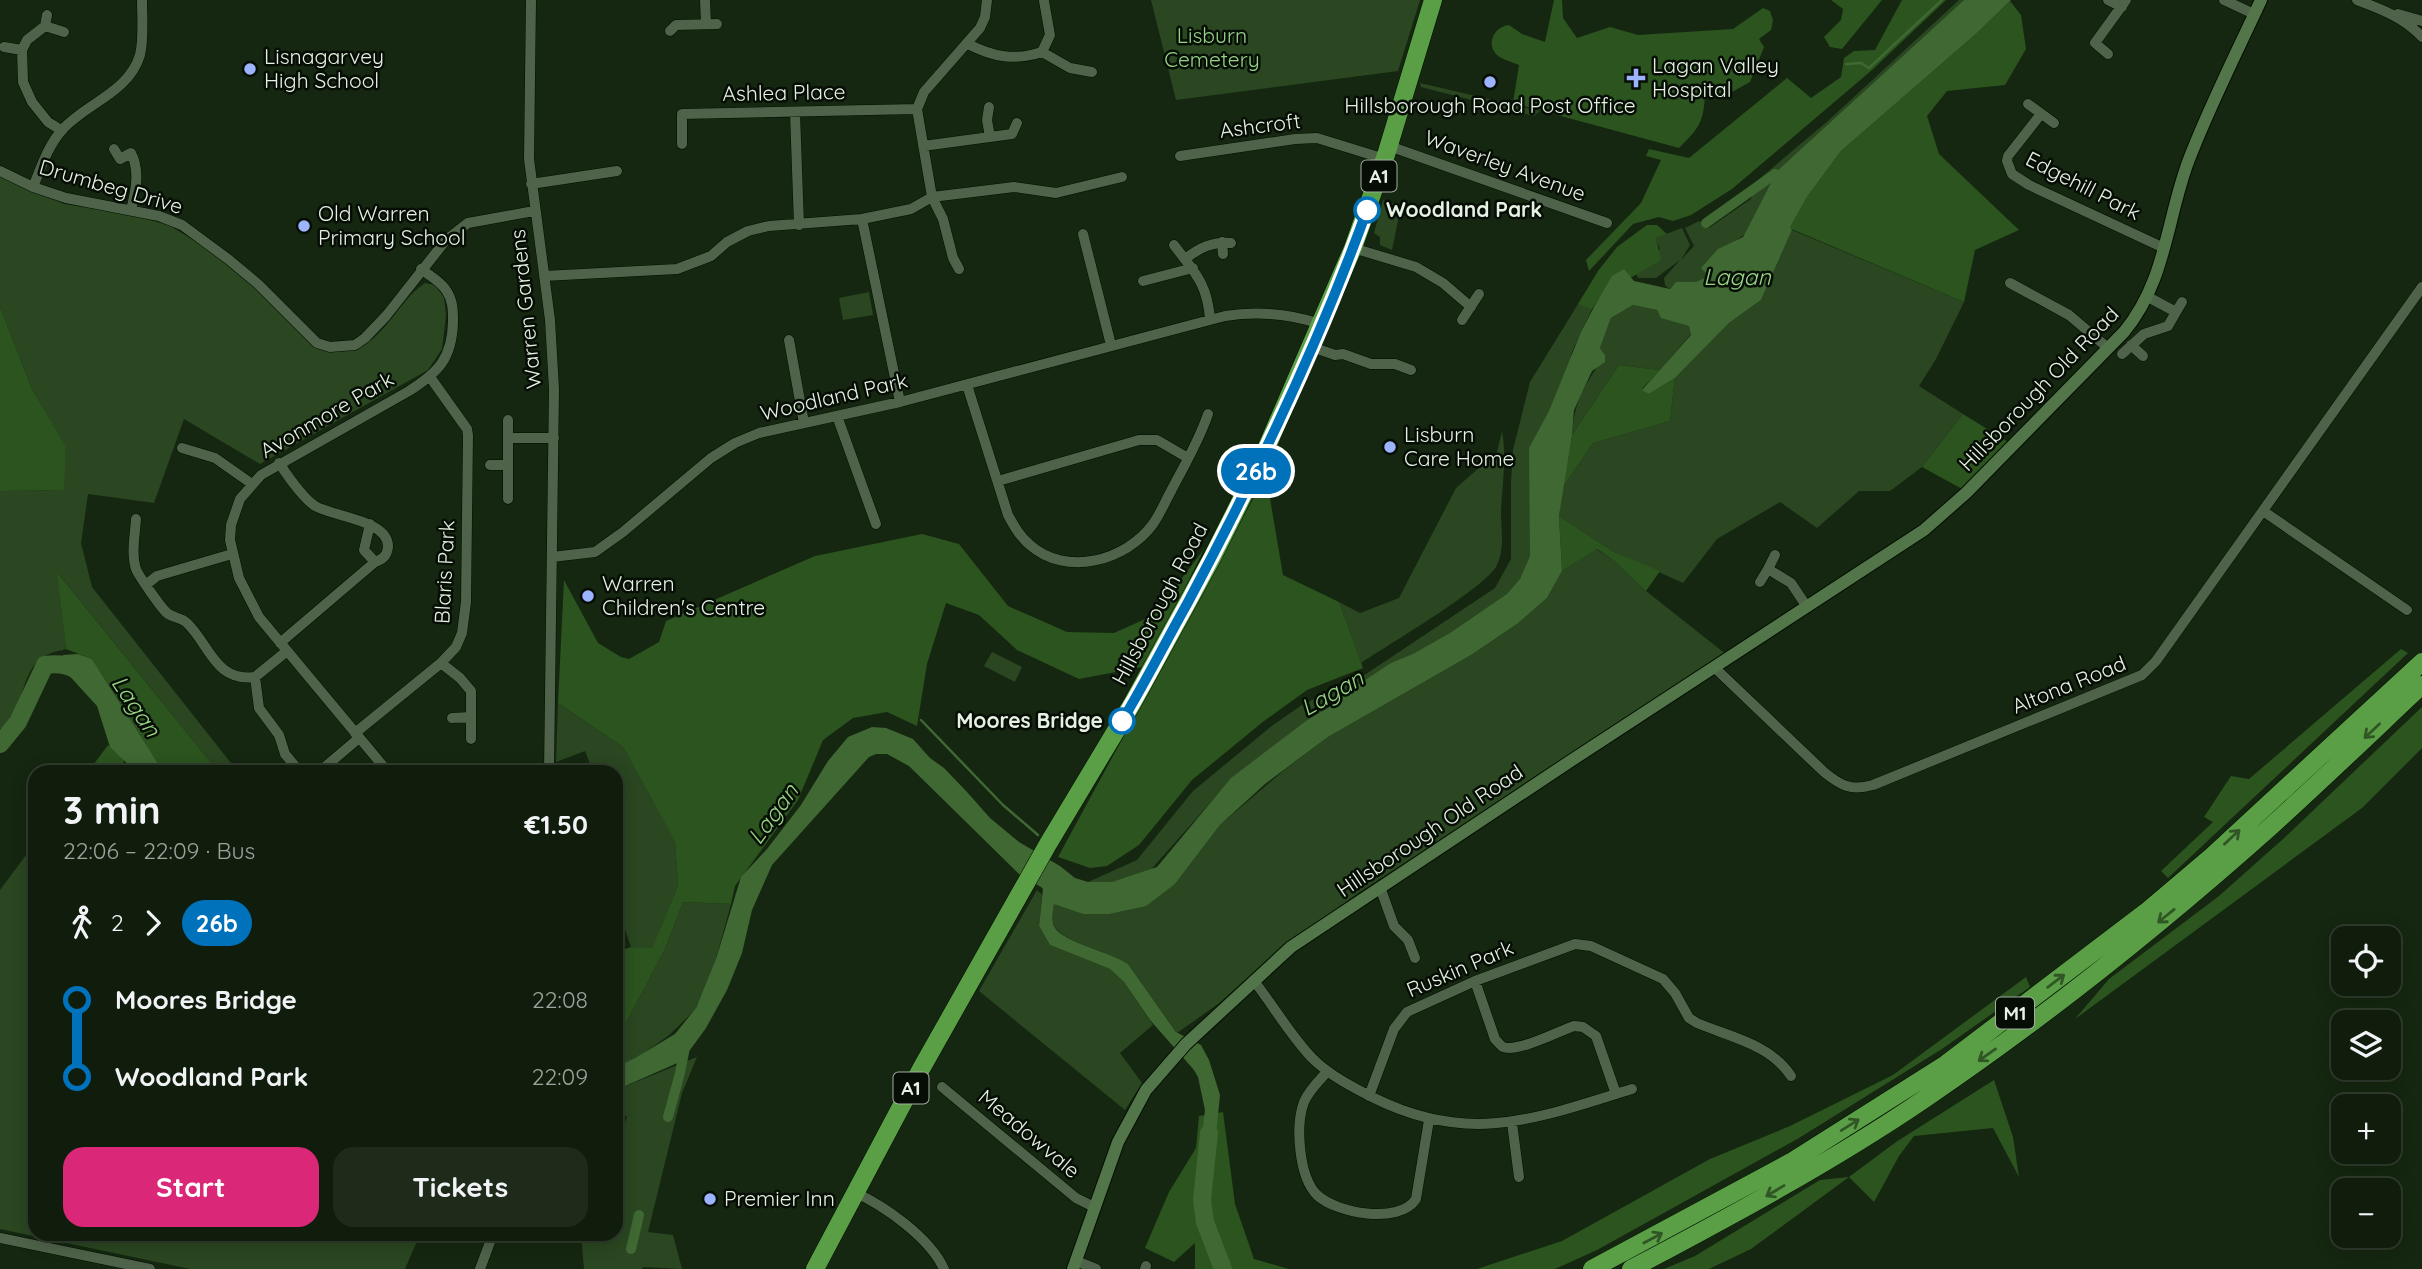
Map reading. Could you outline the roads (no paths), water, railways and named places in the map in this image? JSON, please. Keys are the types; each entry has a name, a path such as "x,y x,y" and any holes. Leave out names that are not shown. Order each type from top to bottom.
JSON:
{"highway":[{"name":"Hillsborough Road","path":"815,1269 854,1192 1012,909 1132,705 1212,558 1263,456 1353,248 1387,152 1433,0"},
{"name":"M1","path":"1592,1269 1791,1162 1946,1063 2084,960 2183,880 2422,662"},
{"name":"M1","path":"1631,1269 1744,1209 1835,1155 1923,1100 2010,1039 2188,899 2422,685"}],"street":[{"path":"33,187 47,152 61,131 124,82 133,71 141,53 142,0"},
{"name":"Warren Gardens","path":"531,0 528,133 531,184 553,363 549,765"},
{"path":"670,31 676,25 712,24 705,0"},
{"path":"959,269 953,258 943,219 932,197 917,109 924,92 980,28 987,0"},
{"path":"2108,0 2124,3 2095,43 2108,54"},
{"path":"2224,0 2255,14"},
{"name":"Hillsborough Old Road","path":"1074,1265 1118,1142 1146,1090 1201,1030 1291,947 1924,530 1966,493 2108,348 2135,318 2148,297 2188,164 2261,0"},
{"path":"2357,0 2422,21"},
{"path":"1042,52 1050,35 1044,1"},
{"path":"2374,6 2405,22 2422,37"},
{"path":"61,131 48,122 33,102 23,82 22,50 27,40 46,20 64,32"},
{"path":"968,44 987,54 1014,58 1042,52 1070,68 1092,72"},
{"path":"4,47 22,50"},
{"name":"Edgehill Park","path":"2028,104 2054,123"},
{"path":"989,107 987,120 990,137"},
{"name":"Ashlea Place","path":"682,144 682,114 917,109"},
{"path":"795,113 799,225"},
{"name":"Edgehill Park","path":"2041,114 2008,156 2008,168 2012,174 2041,191 2164,248"},
{"path":"923,146 1012,134 1017,123"},
{"name":"Ashcroft","path":"1180,156 1317,138 1387,152"},
{"path":"114,149 120,159 131,153 137,164 131,210"},
{"name":"Waverley Avenue","path":"1387,152 1607,223"},
{"name":"Drumbeg Drive","path":"0,171 33,187 66,198 159,216 182,225 258,284 317,343 330,347 355,345 365,338 386,316 446,240 468,223 534,211"},
{"path":"531,184 617,171"},
{"path":"544,276 677,269 711,256 727,242 748,231 769,226 862,219 911,209 932,197 1014,187 1056,193 1122,177"},
{"path":"862,219 900,402"},
{"path":"1083,234 1111,345"},
{"path":"1185,259 1196,251 1227,242 1223,254"},
{"path":"1174,246 1203,284 1210,319"},
{"path":"1353,248 1416,267 1443,283 1471,307"},
{"path":"1143,281 1193,268"},
{"path":"421,270 439,282 453,304 452,341 446,357 430,377"},
{"path":"2010,284 2069,315 2108,348"},
{"name":"Altona Road","path":"1715,668 1836,782 1854,789 1873,785 2142,675 2156,661 2422,287"},
{"path":"1462,320 1479,294"},
{"path":"2148,297 2176,312"},
{"path":"2122,354 2144,334 2168,326 2182,302"},
{"name":"Woodland Park","path":"552,557 595,552 624,532 683,480 719,453 759,433 900,402 1210,319 1255,313 1297,317 1321,324"},
{"path":"789,340 804,422"},
{"path":"2131,345 2143,356"},
{"path":"1312,347 1371,364 1395,364 1411,370"},
{"name":"Avonmore Park","path":"382,765 259,617 239,578 232,554 231,525 240,499 252,484 279,463 430,377"},
{"name":"Blaris Park","path":"357,736 395,698 441,663 456,647 462,633 467,602 467,429 430,377"},
{"path":"967,385 1008,515 1030,545 1056,560 1079,562 1107,558 1123,551 1140,538 1153,524 1200,435 1208,414"},
{"path":"837,416 876,524"},
{"path":"508,420 508,499"},
{"path":"508,438 554,438"},
{"path":"998,481 1139,440 1157,440 1188,458"},
{"path":"182,448 215,458 252,484"},
{"path":"136,519 136,571 165,611 184,620 224,670 234,677 255,677 345,587 374,562 384,558 388,543 386,535 380,529 312,504 279,463"},
{"path":"489,465 508,465"},
{"path":"2263,511 2407,610"},
{"path":"370,524 364,550 374,562"},
{"path":"147,584 157,576 232,554"},
{"path":"1760,582 1775,555"},
{"path":"1768,569 1791,583 1807,607"},
{"path":"441,663 471,691 471,739"},
{"path":"255,677 260,708 279,735 285,754 294,765"},
{"path":"452,718 471,717"},
{"path":"326,765 357,736"},
{"path":"1380,887 1394,926 1408,940 1415,958"},
{"name":"Ruskin Park","path":"1369,1096 1394,1029 1407,1012 1475,981 1575,944 1591,946 1663,979 1675,993 1689,1018 1764,1050 1786,1068 1791,1076"},
{"path":"1254,981 1310,1056 1327,1072 1398,1110 1429,1120 1474,1126 1512,1123 1632,1089"},
{"path":"1475,981 1499,1043 1504,1047 1515,1048 1574,1026 1590,1030 1596,1036 1616,1094"},
{"path":"1327,1072 1309,1092 1303,1104 1300,1149 1307,1181 1327,1203 1381,1215 1389,1215 1412,1206 1416,1199 1429,1120"},
{"name":"Meadowvale","path":"942,1087 1076,1198 1094,1207"},
{"path":"1512,1123 1519,1177"},
{"path":"854,1192 892,1213 939,1257 944,1269"},
{"path":"0,1238 99,1264 150,1269"},
{"path":"480,1269 490,1241"},
{"path":"1074,1265 1096,1269"}],"water":[{"name":"Lagan","path":"1964,0 2011,0 1841,151 1807,197 1790,227 1792,230 1761,300 1729,323 1675,378 1649,394 1642,390 1691,335 1689,326 1661,318 1657,310 1633,305 1611,318 1600,348 1605,355 1605,362 1592,371 1574,410 1559,516 1562,571 1547,598 1517,624 1471,655 1328,737 1265,784 1220,825 1175,884 1146,906 1109,914 1083,914 1054,904 1052,915 1058,932 1128,964 1176,1032 1201,1045 1209,1060 1220,1095 1214,1156 1200,1154 1205,1110 1198,1077 1150,1020 1124,982 1110,969 1050,945 1039,926 1043,889 1019,874 909,766 887,754 869,757 772,865 752,910 742,953 727,990 706,1028 682,1061 623,1087 623,1064 675,1034 696,1008 716,959 741,877 801,805 828,761 848,737 872,727 886,728 913,739 990,818 1019,842 1075,878 1088,882 1112,882 1157,867 1231,778 1306,721 1391,663 1450,633 1507,594 1520,579 1530,556 1529,448 1549,411 1581,332 1612,276 1624,269 1634,281 1670,289 1676,282 1696,282 1705,278 1706,273 1701,268 1718,249 1743,237 1777,171"},
{"path":"78,654 92,659 159,765 129,765 110,747 97,706 65,671 63,655"}],"waterway":[{"path":"1846,64 1861,63 1869,68 1942,0"},
{"path":"1706,223 1775,174"},
{"name":"Lagan","path":"0,744 18,722 45,665 66,666 83,675"},
{"path":"921,720 1003,805 1038,835"},
{"path":"668,1117 685,1047"},
{"path":"1209,1133 1202,1200 1205,1222 1223,1269"},
{"path":"631,1249 639,1215"}],"place":[{"name":"Lisnagarvey High School","path":"250,69"},
{"name":"Lagan Valley Hospital","path":"1636,78"},
{"name":"Hillsborough Road Post Office","path":"1490,82"},
{"name":"Woodland Park","path":"1367,210"},
{"name":"Old Warren Primary School","path":"304,226"},
{"name":"Lisburn Care Home","path":"1390,447"},
{"name":"Warren Children's Centre","path":"588,596"},
{"name":"Moores Bridge","path":"1122,721"},
{"name":"Premier Inn","path":"710,1199"}],"park label":[{"name":"Lisburn Cemetery","path":"1212,48"}]}
